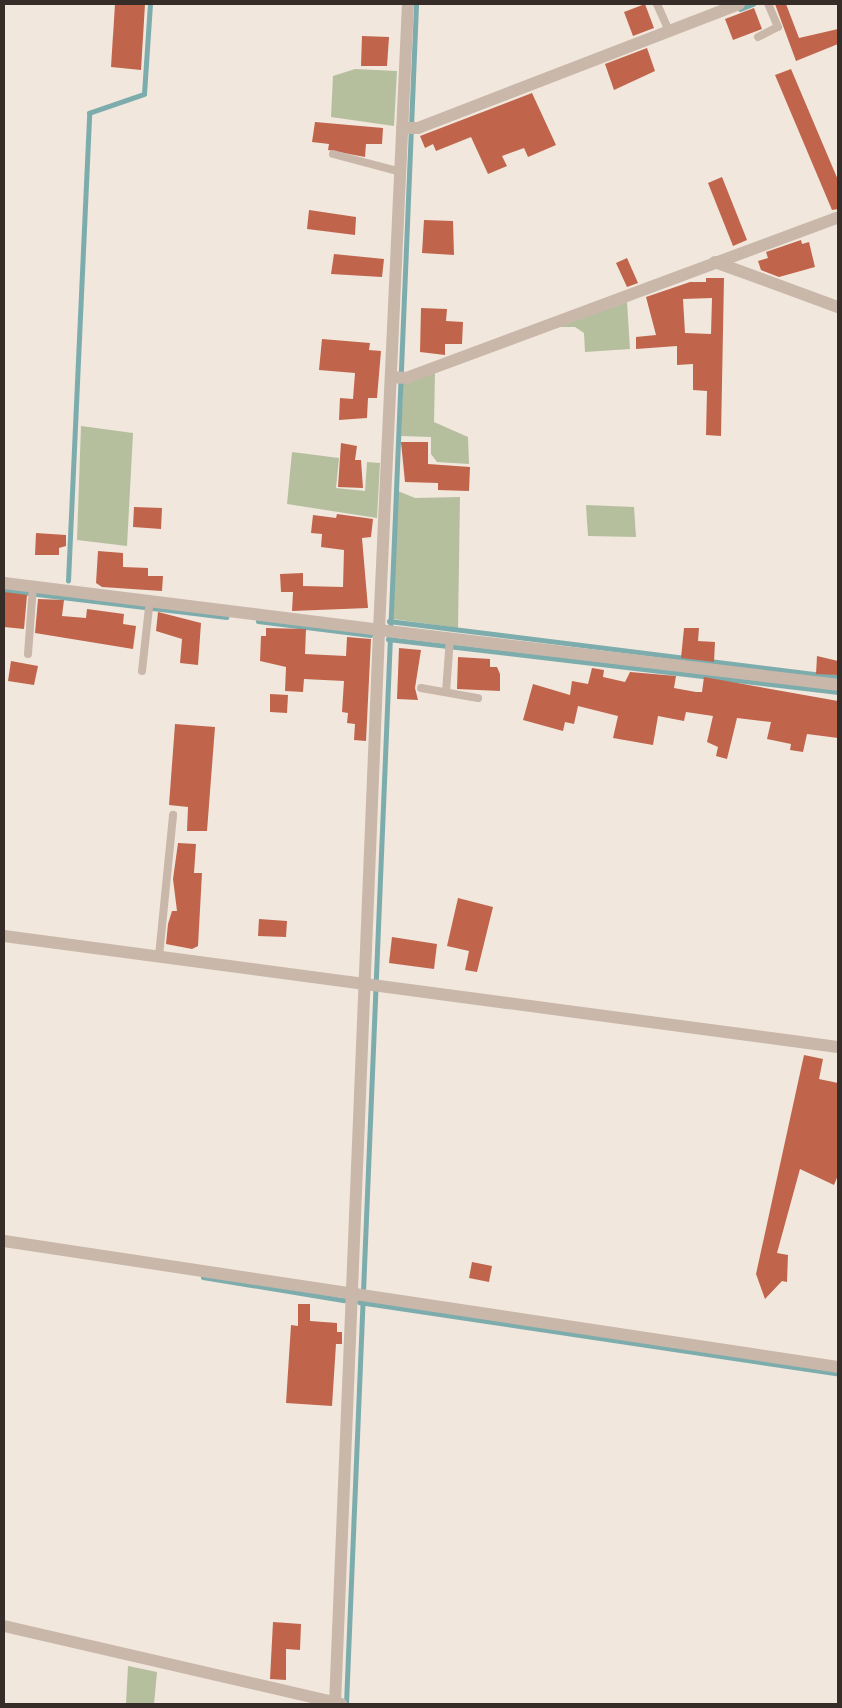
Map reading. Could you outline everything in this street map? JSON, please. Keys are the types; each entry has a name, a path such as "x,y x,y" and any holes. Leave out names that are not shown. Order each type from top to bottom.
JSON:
{"street":[{"path":"4,1626 336,1704 359,1295 370,985 396,378 397,172 408,128 408,4"},
{"path":"408,128 739,4"},
{"path":"396,378 838,217"},
{"path":"715,262 838,307"},
{"path":"4,583 33,591 385,630 450,643 838,685"},
{"path":"4,936 838,1047"},
{"path":"4,1241 838,1367"}],"lane":[{"path":"657,4 669,31"},
{"path":"758,36 778,26 768,4"},
{"path":"333,154 359,157 397,172"},
{"path":"28,654 33,591"},
{"path":"142,671 149,605"},
{"path":"446,692 450,643"},
{"path":"421,688 478,698"},
{"path":"159,956 173,815"}],"green space":[{"path":"355,69 397,71 394,126 331,117 333,76"},
{"path":"627,302 630,349 585,352 584,333 575,327 558,327"},
{"path":"435,371 434,422 468,437 469,464 437,462 431,454 431,437 401,436 403,383"},
{"path":"81,426 133,433 127,546 77,540"},
{"path":"292,452 339,458 336,488 365,491 367,462 380,463 377,518 287,504"},
{"path":"398,491 415,498 460,497 458,628 393,619"},
{"path":"586,505 634,507 636,537 588,536"},
{"path":"128,1666 157,1672 154,1704 126,1704"}],"building":[{"path":"115,4 145,4 141,70 111,67"},
{"path":"645,4 654,28 633,36 624,12"},
{"path":"775,4 786,4 799,38 838,29 838,44 796,61"},
{"path":"754,8 762,29 733,40 725,19"},
{"path":"362,36 389,37 387,66 361,66"},
{"path":"647,48 655,71 614,90 605,64"},
{"path":"791,69 838,180 838,209 832,210 775,75"},
{"path":"532,93 556,145 528,157 524,148 502,156 507,166 488,174 471,137 436,151 433,144 425,148 420,136"},
{"path":"315,122 383,128 382,144 366,144 365,157 328,150 329,144 312,142"},
{"path":"722,177 747,240 733,246 708,183"},
{"path":"309,210 356,217 355,235 307,229"},
{"path":"424,220 453,221 454,255 422,253"},
{"path":"801,240 802,244 809,242 815,267 779,277 761,270 758,261 768,258 766,252"},
{"path":"334,254 384,259 382,277 331,274"},
{"path":"627,258 638,283 627,287 616,263"},
{"path":"706,278 724,278 721,436 706,435 707,391 693,390 693,364 677,365 677,346 636,349 636,337 656,335 646,297 690,282 706,282","holes":["712,298 711,334 685,333 683,299"]},
{"path":"421,308 447,309 446,321 463,322 462,344 445,344 445,355 420,352"},
{"path":"322,339 370,343 369,350 381,351 377,398 368,398 367,418 339,420 340,398 353,399 355,373 319,370"},
{"path":"401,442 428,442 428,464 470,467 469,491 438,490 438,483 405,482"},
{"path":"341,443 357,446 355,460 361,460 363,488 338,487"},
{"path":"134,507 162,508 161,529 133,527"},
{"path":"337,514 373,519 371,537 362,538 368,608 292,611 293,592 281,592 280,574 303,573 303,586 343,587 344,550 321,547 322,534 311,533 313,515 336,518"},
{"path":"36,533 66,535 66,546 59,548 59,555 35,555"},
{"path":"98,551 123,553 123,567 148,568 148,576 163,576 162,591 102,587 96,583"},
{"path":"4,592 27,595 24,629 4,627"},
{"path":"38,599 64,600 62,616 86,618 87,609 124,614 123,624 136,626 133,649 35,633"},
{"path":"158,612 201,623 198,665 180,663 182,639 156,631"},
{"path":"266,628 306,629 305,654 346,656 347,637 371,639 366,741 354,740 355,724 347,723 348,713 342,712 344,681 304,679 303,692 285,691 286,667 260,661 261,636 266,636"},
{"path":"684,628 699,628 698,641 715,642 714,662 681,658"},
{"path":"399,648 421,650 415,688 418,700 397,699"},
{"path":"817,656 838,661 838,675 816,674"},
{"path":"458,657 490,659 490,667 497,667 500,674 500,691 457,689"},
{"path":"11,661 38,666 34,685 8,681"},
{"path":"592,668 604,670 603,677 625,682 630,672 676,676 674,688 696,692 702,692 704,677 838,701 838,738 807,734 803,752 790,750 791,744 767,739 771,722 737,718 727,759 716,756 718,747 707,742 713,716 686,712 684,721 658,716 653,745 613,738 618,716 578,706 574,724 565,722 563,731 523,720 533,684 570,695 572,681 588,684"},
{"path":"270,694 288,695 287,713 270,712"},
{"path":"175,724 215,727 207,831 187,831 188,807 169,805"},
{"path":"178,843 196,844 194,873 202,873 198,946 192,949 166,944 168,924 172,911 177,911 173,879"},
{"path":"458,898 493,907 477,972 465,970 469,951 447,946"},
{"path":"259,919 287,921 286,937 258,936"},
{"path":"392,937 437,944 434,969 389,963"},
{"path":"804,1055 823,1059 819,1079 838,1083 838,1175 834,1185 800,1169 777,1253 788,1255 787,1282 782,1281 765,1299 756,1274"},
{"path":"472,1262 492,1266 489,1282 469,1278"},
{"path":"298,1304 310,1304 310,1321 337,1323 337,1332 342,1332 342,1344 336,1344 332,1406 286,1403 291,1325 298,1326"},
{"path":"273,1622 301,1624 300,1650 286,1649 286,1680 270,1679"}],"waterway":[{"path":"68,581 89,113 144,94 150,4"},
{"path":"346,1704 416,4"},
{"path":"740,9 753,4"},
{"path":"4,590 226,617"},
{"path":"258,621 370,635"},
{"path":"389,621 838,677"},
{"path":"388,639 838,692"},
{"path":"203,1277 344,1300"},
{"path":"359,1302 838,1374"}]}
